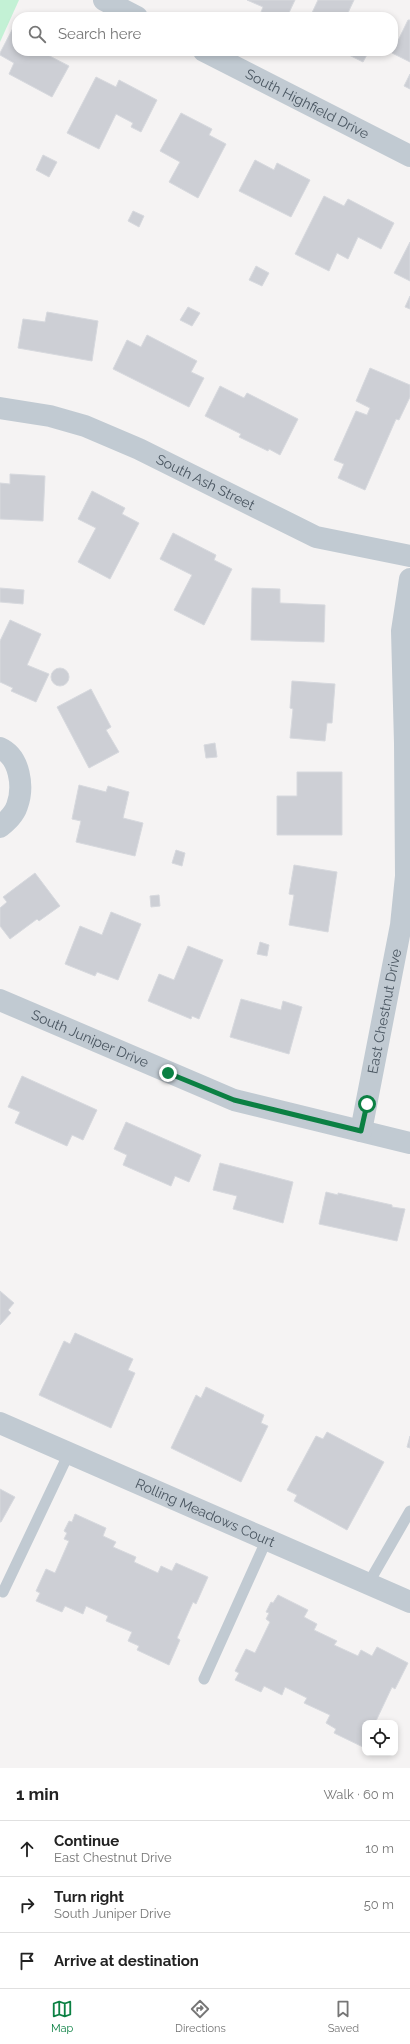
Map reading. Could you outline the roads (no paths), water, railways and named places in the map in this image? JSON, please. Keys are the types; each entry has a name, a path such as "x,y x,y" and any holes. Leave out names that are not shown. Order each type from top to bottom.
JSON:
{"street":[{"path":"104,0 127,12"},
{"name":"South Highfield Drive","path":"214,56 410,156"},
{"name":"South Ash Street","path":"0,408 50,416 85,426 139,450 316,537 410,556"},
{"name":"East Chestnut Drive","path":"361,1131 402,925 405,883 405,743 402,631 410,579"},
{"path":"0,748 14,761 20,776 21,791 17,807 9,819 0,827"},
{"name":"South Juniper Drive","path":"0,1000 234,1100 410,1142"},
{"name":"Rolling Meadows Court","path":"0,1423 410,1602"}],"lane":[{"path":"3,1592 69,1453"},
{"path":"368,1584 410,1511"},
{"path":"204,1679 267,1540"}]}
